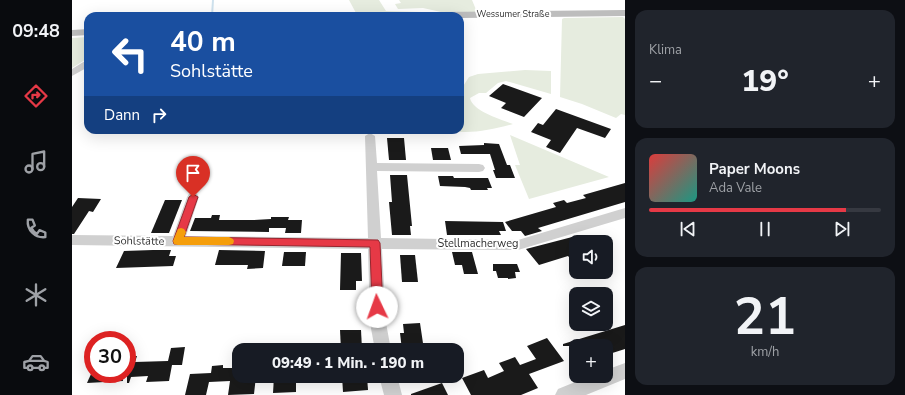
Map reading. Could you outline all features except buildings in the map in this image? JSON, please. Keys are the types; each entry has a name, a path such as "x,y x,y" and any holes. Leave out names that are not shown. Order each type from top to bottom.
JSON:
{"main road":[{"name":"Wessumer Straße","path":"464,15 625,13"},
{"path":"72,33 84,32"}],"street":[{"path":"72,73 84,66"},
{"path":"370,136 378,323 382,343"},
{"path":"371,167 479,168"},
{"path":"178,241 193,197"},
{"name":"Stellmacherweg","path":"374,243 518,245 625,213"},
{"name":"Sohlstätte","path":"72,240 374,243"},
{"path":"564,395 625,371"},
{"path":"390,383 393,395"}],"shaded area":[{"path":"349,0 379,0 386,11 422,12 355,12"},
{"path":"399,0 472,0 477,12 441,12 423,8 398,9 395,4 401,3"},
{"path":"623,17 625,19 625,115 621,114 616,118 560,97 562,19"},
{"path":"84,37 84,60 72,68 72,38"},
{"path":"525,70 551,71 551,94 506,81 498,83 486,93 479,93 470,98 472,103 482,111 513,124 488,130 464,132 464,85 469,77 478,74"},
{"path":"510,135 609,177 529,199 515,165 520,165"}],"waterway":[{"path":"212,12 213,0"}],"slow traffic":[{"path":"181,232 178,241 229,241"}],"route":[{"path":"193,197 178,241 374,243 377,307"}]}
